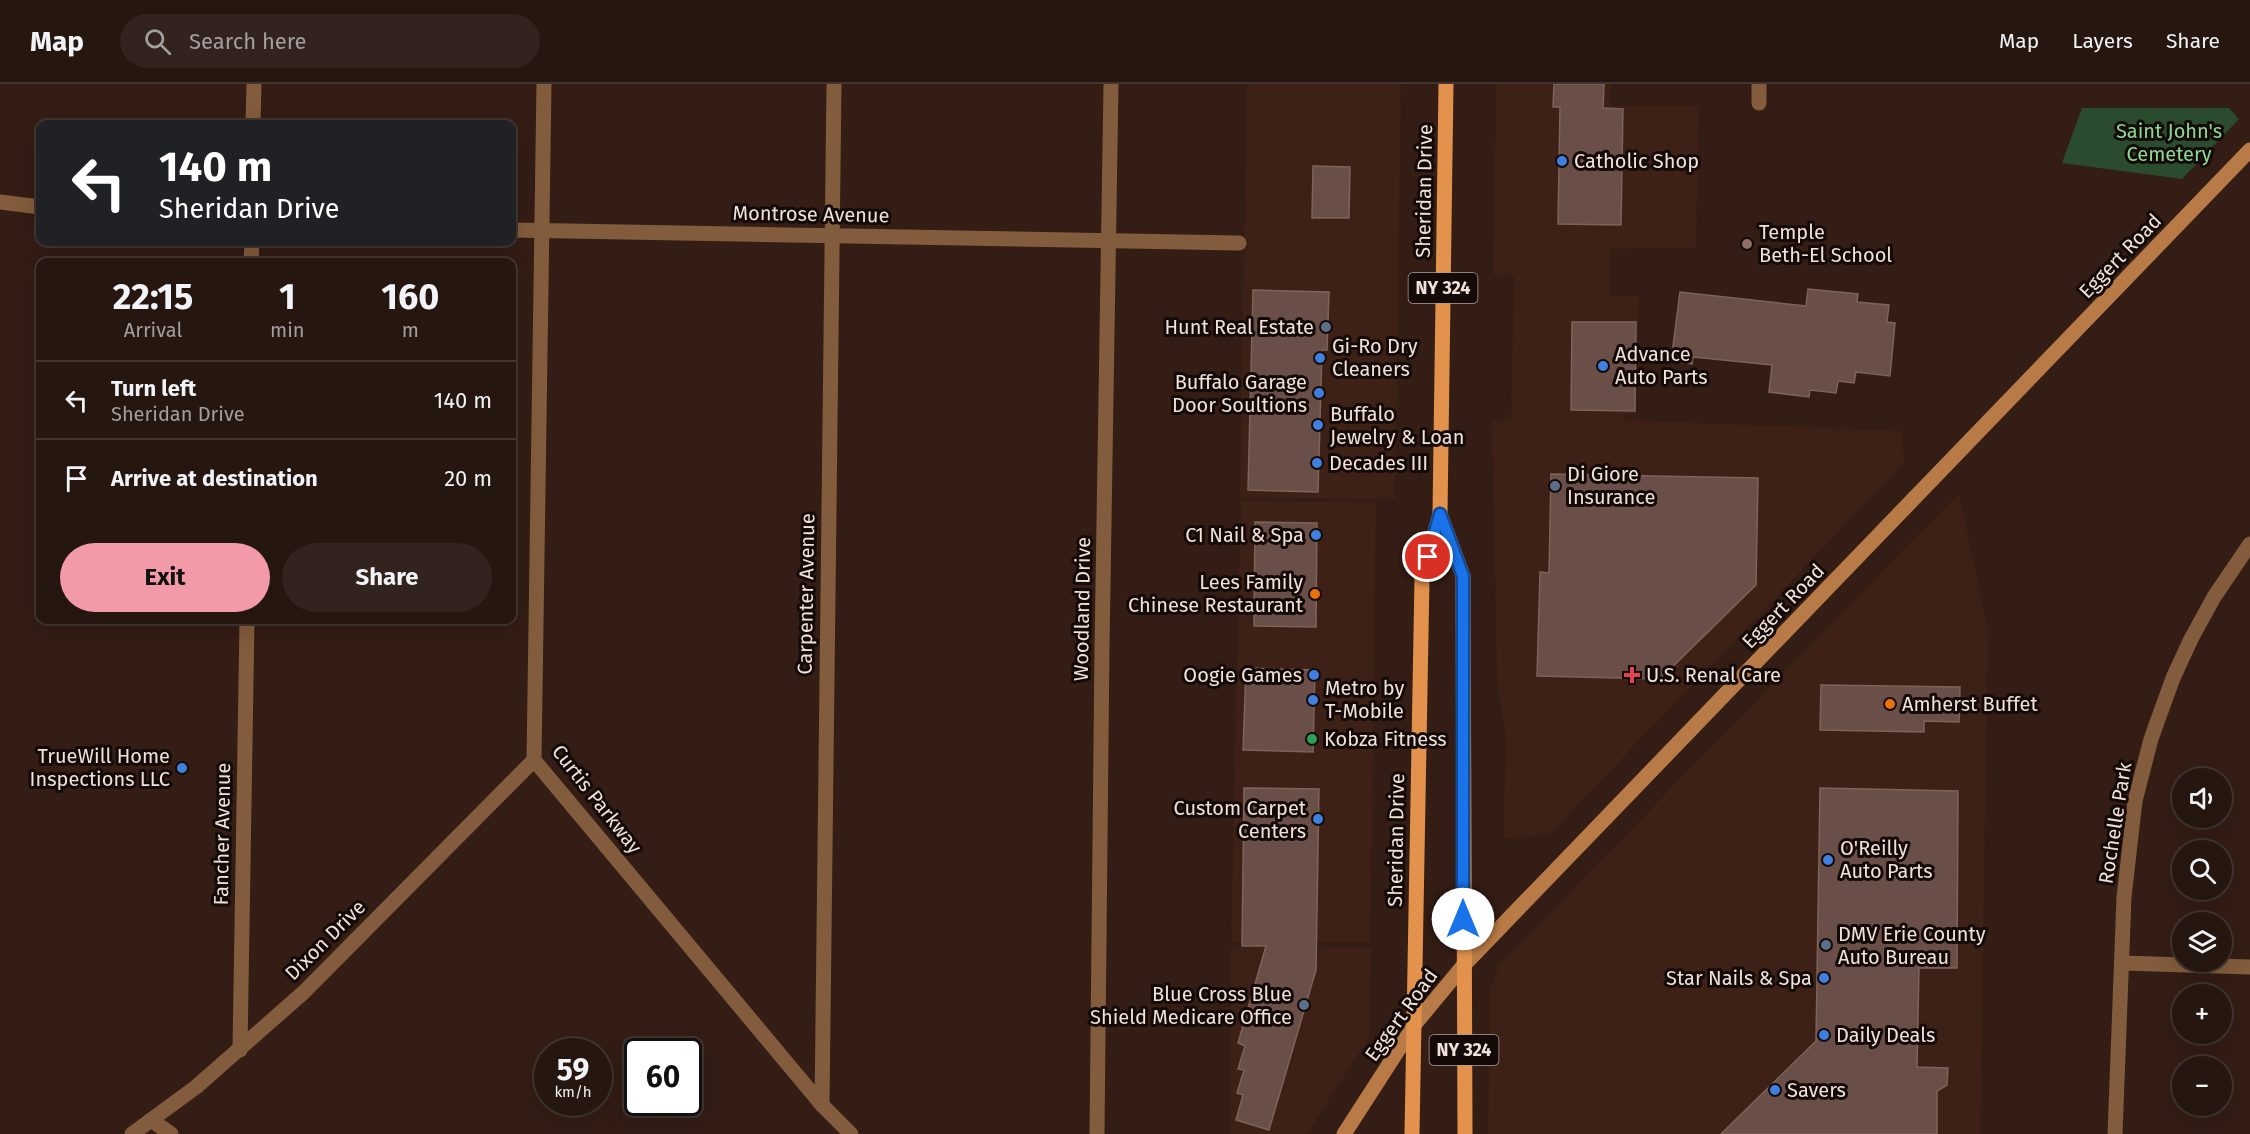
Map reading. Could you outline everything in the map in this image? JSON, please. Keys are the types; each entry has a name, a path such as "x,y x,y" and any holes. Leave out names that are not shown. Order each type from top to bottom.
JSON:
{"main road":[{"name":"Sheridan Drive","path":"1412,1134 1422,579 1440,514 1446,84"},
{"name":"Sheridan Drive","path":"1440,514 1463,576 1465,1134"}],"street":[{"path":"254,84 254,120"},
{"name":"Curtis Parkway","path":"544,84 534,760 822,1105 851,1134"},
{"name":"Carpenter Avenue","path":"822,1105 834,84"},
{"name":"Woodland Drive","path":"1097,1134 1111,84"},
{"path":"1759,84 1759,103"},
{"name":"Eggert Road","path":"1344,1134 1415,1024 1463,966 2250,150"},
{"path":"0,202 36,206"},
{"name":"Montrose Avenue","path":"516,230 1239,243"},
{"name":"Rochelle Park","path":"2115,1134 2126,875 2135,801 2151,739 2173,678 2214,597 2250,544"},
{"name":"Fancher Avenue","path":"240,1050 247,624"},
{"name":"Dixon Drive","path":"132,1134 196,1087 240,1050 361,935 534,760"},
{"path":"2122,963 2250,966"},
{"path":"151,1120 171,1134"}],"shaded area":[{"path":"1247,84 1401,84 1395,499 1240,497"},
{"path":"1496,84 1611,84 1611,106 1699,106 1696,248 1610,249 1609,297 1639,295 1636,414 1625,414 1624,420 1902,431 1904,463 1549,835 1503,838 1506,740 1497,678 1492,421 1511,421 1514,276 1493,275"},
{"path":"1959,493 1988,629 1980,1134 1488,1134 1490,989 1500,964"},
{"path":"1241,501 1376,503 1370,942 1231,942"},
{"path":"1231,947 1371,948 1369,1037 1307,1134 1230,1134"}],"green space":[{"name":"Saint John's Cemetery","path":"2082,108 2229,108 2239,119 2182,179 2062,163"}],"building":[{"path":"1554,84 1604,84 1603,108 1623,109 1621,225 1558,224 1560,107 1553,107"},
{"path":"1313,166 1350,167 1349,218 1312,218"},
{"path":"1808,289 1858,294 1857,302 1889,305 1887,322 1895,323 1890,376 1856,372 1854,383 1838,381 1836,393 1810,390 1809,397 1769,392 1772,365 1693,357 1692,364 1671,361 1680,292 1806,306"},
{"path":"1253,290 1329,292 1327,350 1322,350 1318,492 1248,490"},
{"name":"Advance Auto Parts","path":"1572,322 1636,322 1635,411 1571,410"},
{"path":"1551,474 1758,478 1756,585 1660,679 1537,676 1540,572 1549,573"},
{"path":"1255,522 1317,523 1316,627 1254,626"},
{"path":"1246,668 1315,670 1313,752 1243,750"},
{"name":"Amherst Buffet","path":"1821,685 1960,687 1959,722 1924,721 1924,732 1820,730"},
{"path":"1244,788 1319,789 1316,970 1269,1130 1236,1120 1243,1095 1237,1093 1244,1070 1238,1069 1245,1046 1238,1043 1266,946 1242,946"},
{"path":"1820,788 1958,791 1957,968 1919,968 1917,1067 1948,1068 1947,1085 1937,1091 1937,1134 1721,1134 1816,1041"}],"place":[{"name":"Catholic Shop","path":"1562,161"},
{"name":"Temple Beth-El School","path":"1747,244"},
{"name":"Hunt Real Estate","path":"1326,327"},
{"name":"Gi-Ro Dry Cleaners","path":"1320,358"},
{"name":"Advance Auto Parts","path":"1603,366"},
{"name":"Buffalo Garage Door Soultions","path":"1319,393"},
{"name":"Buffalo Jewelry & Loan","path":"1318,425"},
{"name":"Decades III","path":"1317,463"},
{"name":"Di Giore Insurance","path":"1555,486"},
{"name":"C1 Nail & Spa","path":"1316,535"},
{"name":"Lees Family Chinese Restaurant","path":"1315,594"},
{"name":"Oogie Games","path":"1314,675"},
{"name":"U.S. Renal Care","path":"1632,675"},
{"name":"Metro by T-Mobile","path":"1313,700"},
{"name":"Amherst Buffet","path":"1890,704"},
{"name":"Kobza Fitness","path":"1312,739"},
{"name":"TrueWill Home Inspections LLC","path":"182,768"},
{"name":"Custom Carpet Centers","path":"1318,819"},
{"name":"O'Reilly Auto Parts","path":"1828,860"},
{"name":"DMV Erie County Auto Bureau","path":"1826,945"},
{"name":"Star Nails & Spa","path":"1824,978"},
{"name":"Blue Cross Blue Shield Medicare Office","path":"1304,1005"},
{"name":"Daily Deals","path":"1824,1035"},
{"name":"Savers","path":"1775,1090"}],"route":[{"path":"1428,557 1440,514 1463,576 1463,919"}]}
